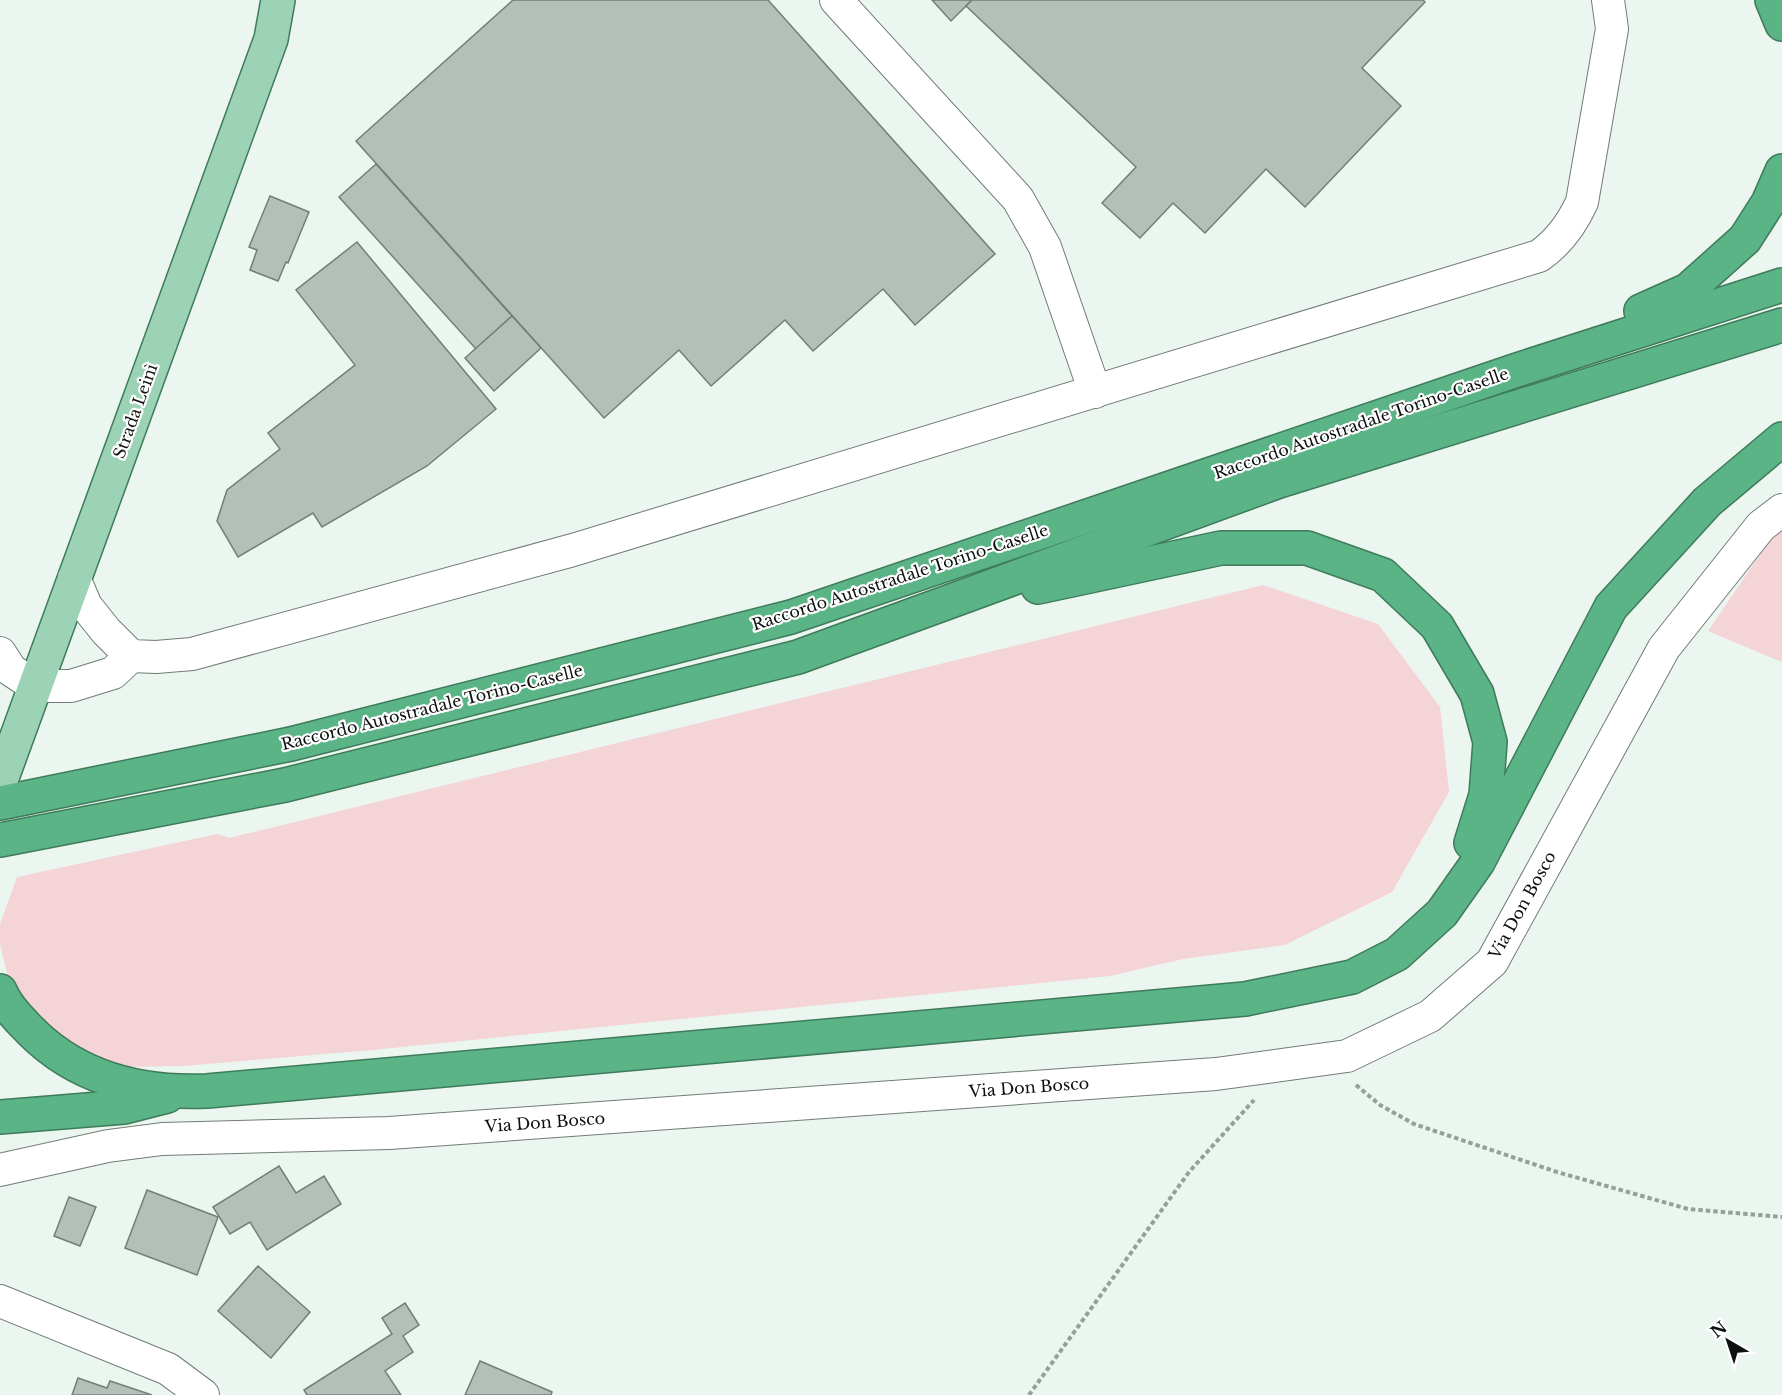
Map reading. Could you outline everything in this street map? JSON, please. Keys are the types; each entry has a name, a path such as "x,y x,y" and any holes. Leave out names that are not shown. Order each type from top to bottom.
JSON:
{"highway":[{"path":"1772,0 1782,24"},
{"path":"1517,370 1688,290 1745,239 1768,203 1782,171"},
{"name":"Raccordo Autostradale Torino-Caselle","path":"0,803 291,744 791,617 1517,370 1782,285"},
{"name":"Raccordo Autostradale Torino-Caselle","path":"0,840 285,785 798,657 1279,481 1782,325"},
{"path":"0,991 17,1017 34,1035 58,1055 78,1067 98,1076 130,1085 180,1092 1245,999 1352,978 1397,954 1442,913 1478,862 1611,607 1707,502 1782,439"},
{"path":"922,611 1221,548 1307,548 1383,575 1437,626 1477,694 1490,742 1486,795 1473,837 1452,880 1397,954"},
{"path":"0,1037 34,1035"},
{"path":"5,1114 45,1114 124,1107 180,1092"}],"main road":[{"name":"Strada Leinì","path":"0,783 271,39 278,0"},
{"name":"Strada Leinì","path":"271,39 296,0"}],"street":[{"path":"837,0 1018,199 1045,247 1095,392"},
{"path":"0,653 11,670 35,686 71,686 112,672 131,656 156,657 192,654 573,550 1539,256 1551,247 1573,222 1582,202 1612,29 1608,0"},
{"name":"Via Don Bosco","path":"0,1170 108,1146 162,1139 401,1133 1216,1074 1289,1062 1347,1056 1430,1016 1492,962 1664,648 1761,526 1782,510"},
{"path":"74,578 86,606 106,631 131,656"},
{"path":"0,1301 168,1369 202,1395"}],"path":[{"path":"1029,1395 1189,1172 1289,1062"},
{"path":"1349,1078 1380,1106 1414,1124 1557,1172 1688,1209 1782,1217"}],"shaded area":[{"path":"1782,528 1782,662 1708,631 1774,534"},
{"path":"1263,585 1378,624 1440,707 1449,792 1392,892 1285,945 1183,959 1110,976 372,1050 184,1066 118,1067 77,1052 39,1028 9,981 0,944 0,924 17,877 217,834 229,838"}],"building":[{"path":"513,0 768,0 995,254 915,325 883,289 813,351 785,320 711,386 679,350 604,418 356,141"},
{"path":"932,0 972,0 951,21"},
{"path":"972,0 1423,0 1425,2 1362,68 1401,106 1305,207 1266,169 1205,233 1173,203 1140,238 1102,203 1136,167 966,6"},
{"path":"376,164 512,316 476,349 339,197"},
{"path":"270,196 309,212 278,281 250,270 257,250 249,247"},
{"path":"357,242 496,409 427,466 322,527 313,513 238,557 217,521 227,490 280,449 268,433 355,365 296,290"},
{"path":"512,316 541,348 494,391 465,358"},
{"path":"279,1166 296,1193 324,1176 341,1204 267,1250 250,1222 230,1234 213,1207"},
{"path":"147,1190 218,1217 197,1275 125,1248"},
{"path":"69,1197 96,1207 80,1246 54,1236"},
{"path":"258,1266 310,1312 271,1358 218,1311"},
{"path":"405,1303 419,1325 403,1336 413,1352 385,1371 401,1395 307,1395 304,1390 392,1334 382,1318"},
{"path":"480,1361 552,1392 551,1395 465,1395"},
{"path":"78,1378 107,1388 110,1381 152,1395 72,1395"}]}
